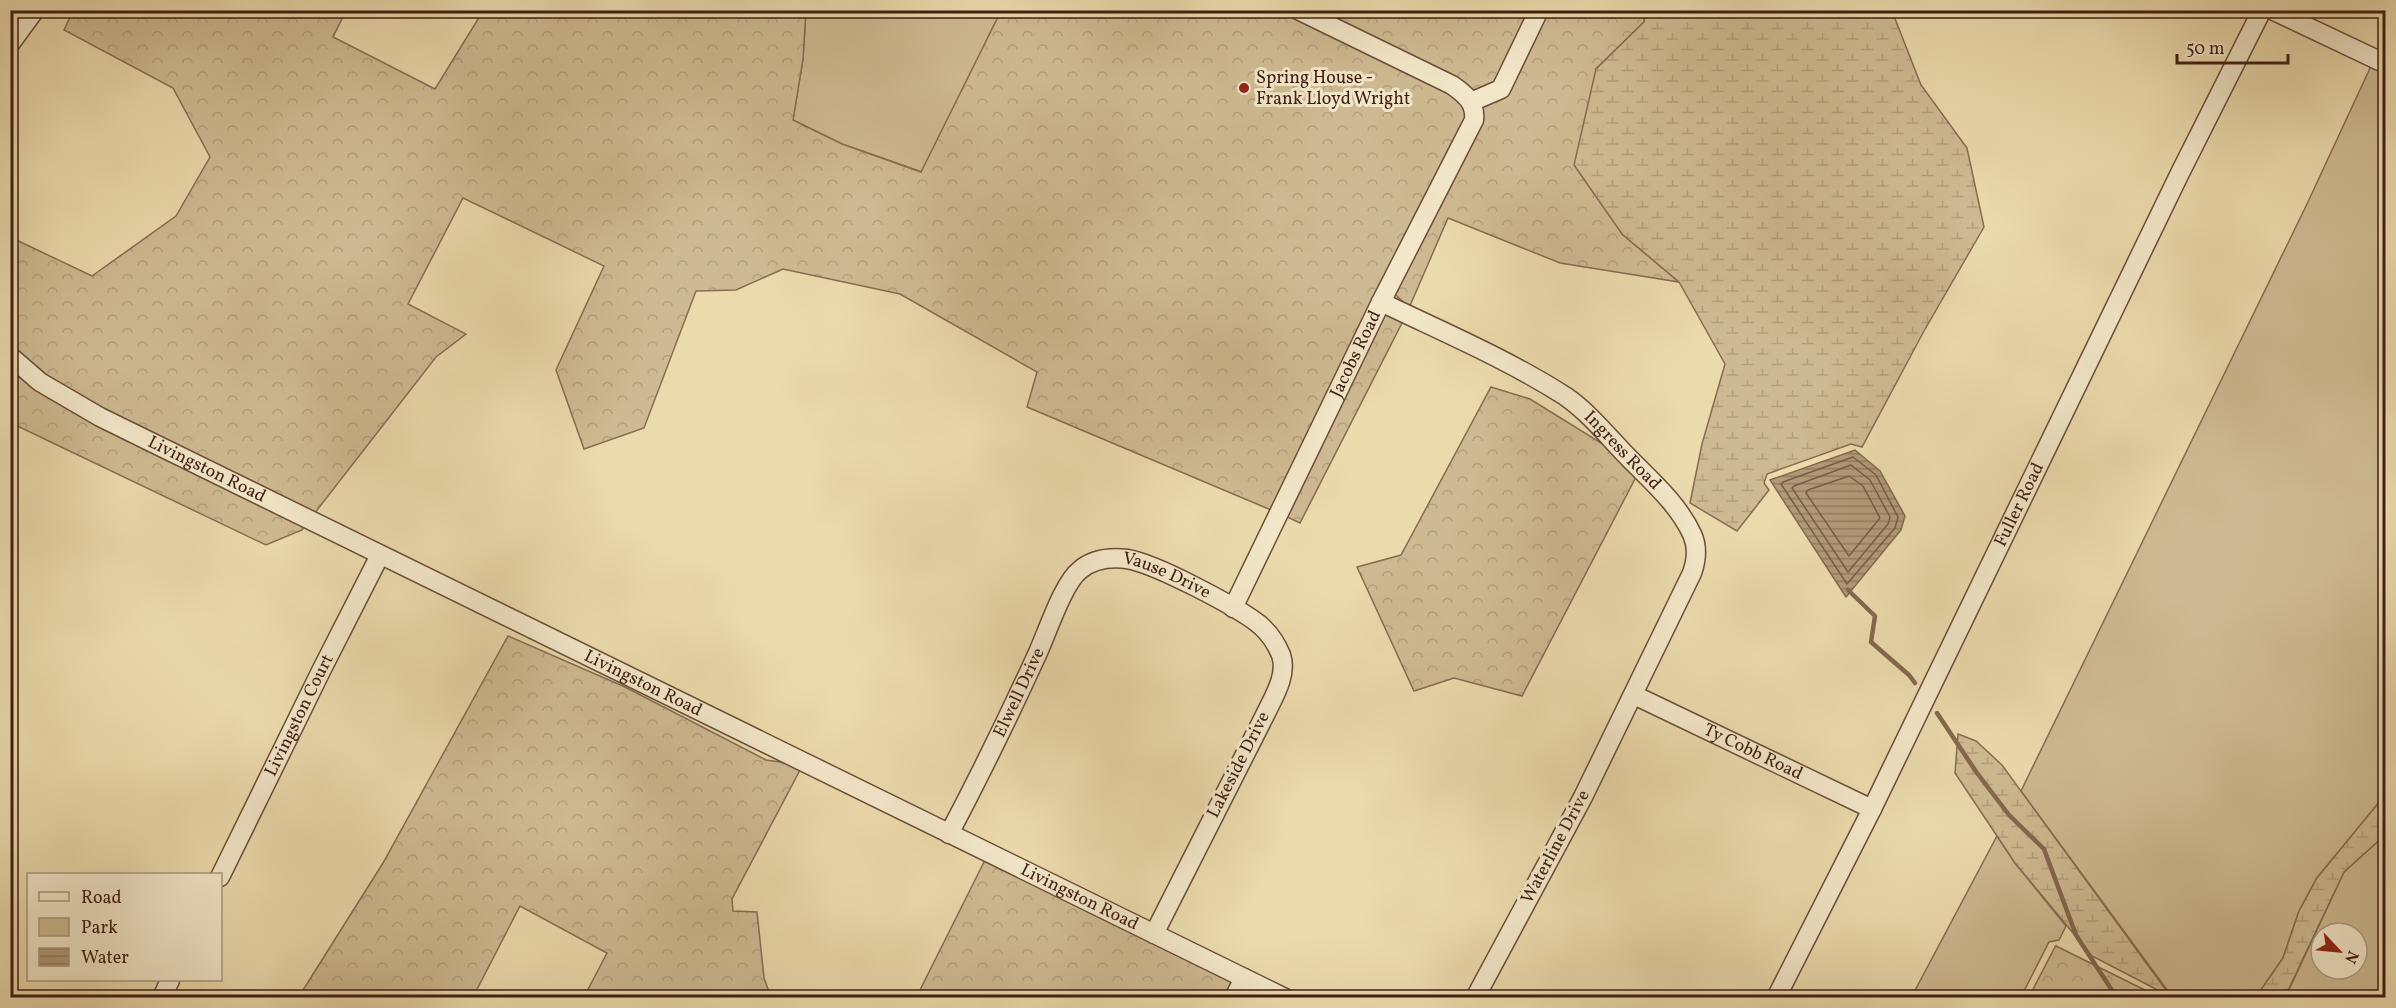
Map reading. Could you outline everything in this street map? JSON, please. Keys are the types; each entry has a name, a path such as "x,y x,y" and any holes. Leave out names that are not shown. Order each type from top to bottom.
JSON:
{"street":[{"path":"10,44 35,10"},
{"path":"1298,10 1452,86 1471,102 1501,89 1539,10"},
{"name":"Fuller Road","path":"1776,998 1872,809 2262,10"},
{"path":"2272,10 2301,16 2385,64"},
{"name":"Jacobs Road","path":"1233,608 1381,302 1474,120 1475,112 1471,102"},
{"name":"Ingress Road","path":"1381,302 1530,376 1568,398 1664,494 1686,523 1697,548 1697,561 1634,695"},
{"name":"Livingston Road","path":"10,356 40,382 100,417 1285,998"},
{"name":"Livingston Court","path":"222,873 381,555"},
{"name":"Vause Drive","path":"1098,560 1128,559 1140,563 1185,582 1233,608"},
{"name":"Elwell Drive","path":"949,834 1036,658 1066,589 1078,571 1098,560"},
{"name":"Lakeside Drive","path":"1154,934 1265,715 1282,675 1281,655 1272,639 1262,627 1233,608"},
{"name":"Ty Cobb Road","path":"1634,695 1872,809"},
{"name":"Waterline Drive","path":"1475,998 1634,695"},
{"path":"1234,998 1244,978"},
{"path":"162,998 170,981"}],"green space":[{"path":"316,10 329,18 334,11 346,11 333,37 435,89 483,11 806,11 803,59 793,120 842,144 921,172 1001,11 1282,11 1448,92 1464,105 1466,117 1271,510 1027,407 1037,372 900,294 783,269 736,290 696,291 644,428 584,449 556,370 604,266 463,198 408,304 466,334 436,357 314,514 104,410 64,388 28,361 11,345 10,237 92,276 176,216 210,157 173,88 64,30 73,11"},
{"path":"806,11 1001,11 922,172 842,144 793,120 803,59"},
{"path":"1315,11 1529,11 1494,83 1473,92"},
{"path":"1549,11 1646,11 1644,22 1596,69 1622,234 1679,282 1560,263 1448,218 1409,308 1395,294 1481,124 1483,114 1481,106 1509,93"},
{"path":"1646,11 1892,11 1921,85 1967,148 1984,227 1924,331 1862,447 1851,444 1767,474 1764,483 1769,490 1737,531 1690,503 1702,444 1725,364 1679,282 1622,234 1574,165 1596,69 1644,22"},
{"path":"2371,66 2385,73 2385,795 2317,878 2299,911 2283,958 2256,997 2173,998 2021,791 2307,204"},
{"path":"1386,313 1403,321 1300,523 1287,517"},
{"path":"10,366 305,526 302,530 266,545 11,423"},
{"path":"1491,387 1530,399 1606,446 1636,477 1522,696 1454,678 1414,691 1357,567 1401,555"},
{"path":"508,636 625,687 766,760 787,763 800,770 732,899 733,911 757,912 764,978 771,997 584,997 607,953 520,906 473,997 298,998 383,863"},
{"path":"1958,734 1976,741 2002,765 2171,997 2092,956 2015,863 1955,773"},
{"path":"2385,795 2385,835 2344,872 2321,921 2309,921 2309,946 2285,997 2256,997 2283,958 2299,911 2317,878"},
{"path":"2385,835 2385,997 2285,998 2309,947 2309,981 2369,981 2369,921 2321,921 2344,872"},
{"path":"1997,836 2015,863 2066,926 2059,940 2049,942 2021,997 1911,998"},
{"path":"985,860 1233,981 1225,997 916,998"},
{"path":"2056,946 2159,997 2029,997"}],"water":[{"path":"1855,450 1880,471 1905,516 1901,530 1846,597 1770,480"}],"waterway":[{"path":"1848,590 1875,616 1871,642 1915,683"},
{"path":"1937,713 1977,773 2009,815 2044,849 2076,935 2117,998"}],"place":[{"name":"Spring House - Frank Lloyd Wright","path":"1244,88"}]}
